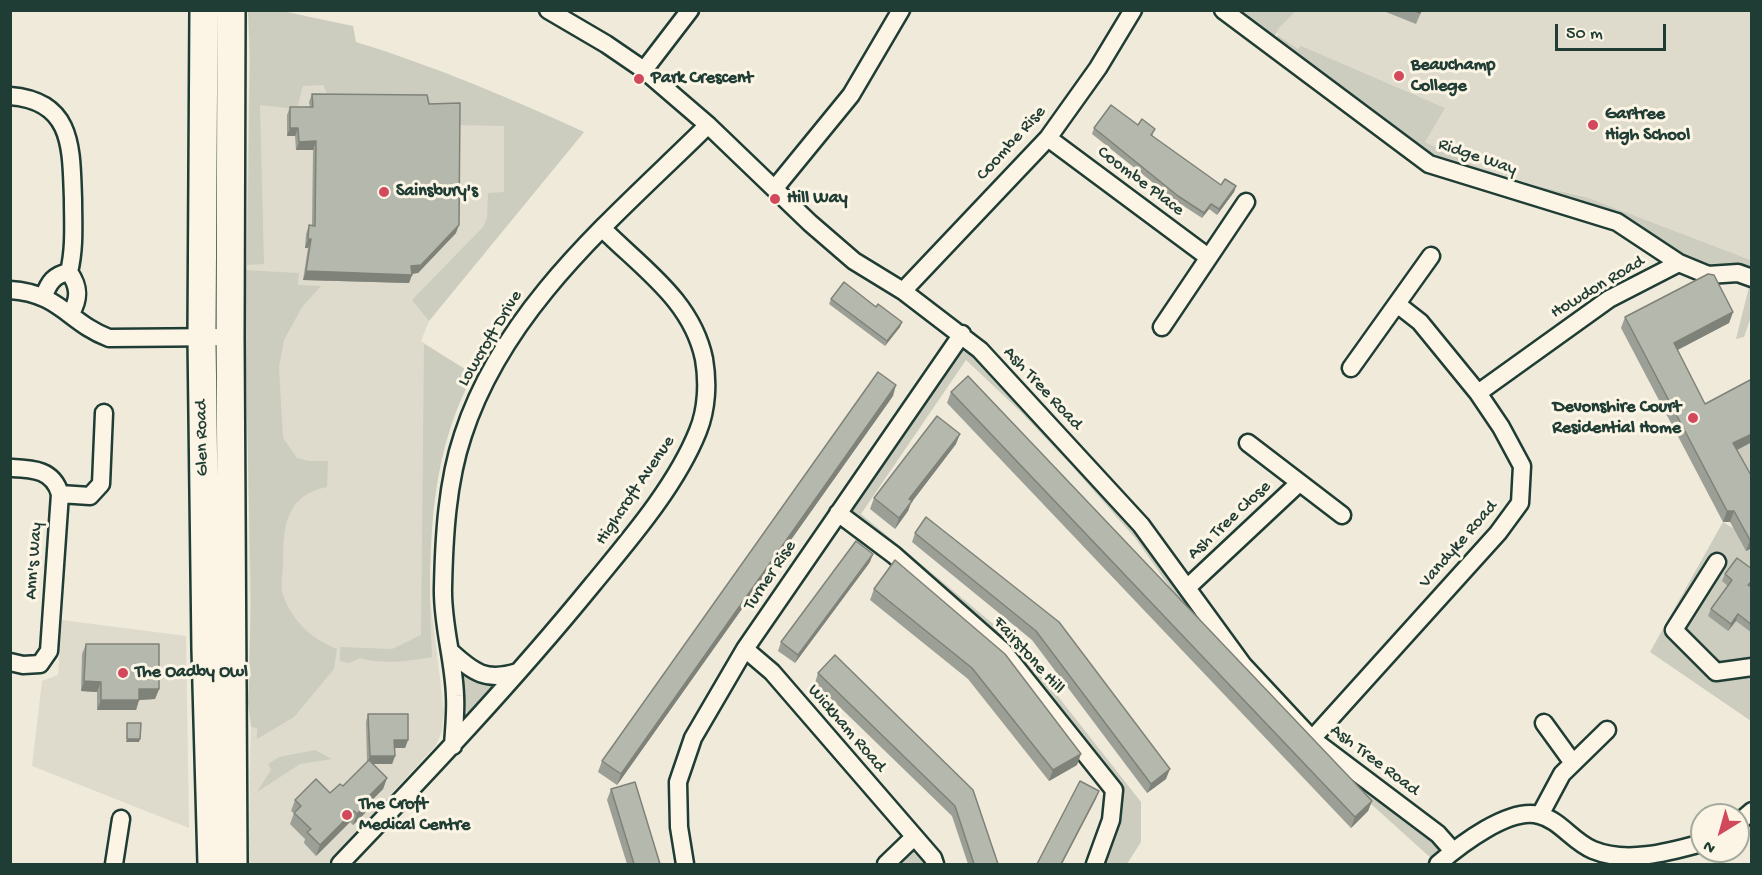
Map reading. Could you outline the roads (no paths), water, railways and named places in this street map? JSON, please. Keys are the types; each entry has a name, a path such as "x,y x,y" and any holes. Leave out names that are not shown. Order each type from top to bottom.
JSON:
{"highway":[{"name":"Glen Road","path":"204,10 202,338 206,649 212,864"},
{"name":"Glen Road","path":"231,10 233,864"}],"street":[{"name":"Ash Tree Road","path":"548,10 606,44 644,70 708,125 855,261 903,291 962,334 1030,403 1141,525 1244,665 1312,739 1438,834 1454,851"},
{"path":"644,70 690,10"},
{"path":"774,188 851,95 901,10"},
{"name":"Coombe Rise","path":"903,291 1048,138 1098,68 1133,10"},
{"name":"Ridge Way","path":"1223,10 1429,165 1617,222 1679,263"},
{"path":"10,96 27,97 42,104 55,114 70,137 74,247 69,272 78,292 72,313"},
{"name":"Lowcroft Drive","path":"453,746 455,696 442,590 454,470 462,437 486,378 516,329 546,289 708,125"},
{"name":"Coombe Place","path":"1048,138 1208,257"},
{"path":"1162,327 1246,202"},
{"name":"Highcroft Avenue","path":"340,864 453,746 518,672 638,530 689,452 705,406 704,361 690,320 666,288 603,229"},
{"path":"1351,368 1431,256"},
{"path":"1679,263 1708,275 1738,273 1752,278"},
{"name":"Howdon Road","path":"1478,393 1609,299 1679,263"},
{"path":"44,296 52,279 58,274 69,272"},
{"path":"10,290 44,296 72,313 95,333 109,338 230,337"},
{"name":"Vandyke Road","path":"1312,739 1498,533 1520,503 1522,466 1501,427 1478,393 1420,322 1397,304"},
{"name":"Turner Rise","path":"685,864 679,827 678,782 693,738 745,649 962,334"},
{"path":"10,468 36,470 52,479 60,494 90,496 101,484 104,412"},
{"name":"Ash Tree Close","path":"1248,442 1342,515"},
{"name":"Ash Tree Close","path":"1188,587 1299,483"},
{"name":"Ann's Way","path":"10,662 23,665 40,664 49,651 60,494"},
{"name":"Fairstone Hill","path":"838,513 894,555 1002,651 1114,790 1111,820 1095,864"},
{"path":"1717,562 1674,630 1716,672 1752,667"},
{"name":"Wickham Road","path":"745,649 772,672 933,858 935,864"},
{"path":"450,651 470,670 487,676 501,678 518,672"},
{"path":"1544,723 1573,763"},
{"path":"1540,815 1554,787 1573,763 1607,730"},
{"path":"1438,864 1454,851 1511,818 1540,815 1594,851 1617,856 1642,855 1690,845"},
{"path":"114,864 121,819"},
{"path":"886,864 914,837"}],"place":[{"name":"Beauchamp College","path":"1399,76"},
{"name":"Park Crescent","path":"639,79"},
{"name":"Gartree High School","path":"1593,125"},
{"name":"Sainsbury's","path":"384,192"},
{"name":"Hill Way","path":"775,199"},
{"name":"Devonshire Court Residential Home","path":"1693,418"},
{"name":"The Oadby Owl","path":"123,673"},
{"name":"The Croft Medical Centre","path":"347,815"}]}
